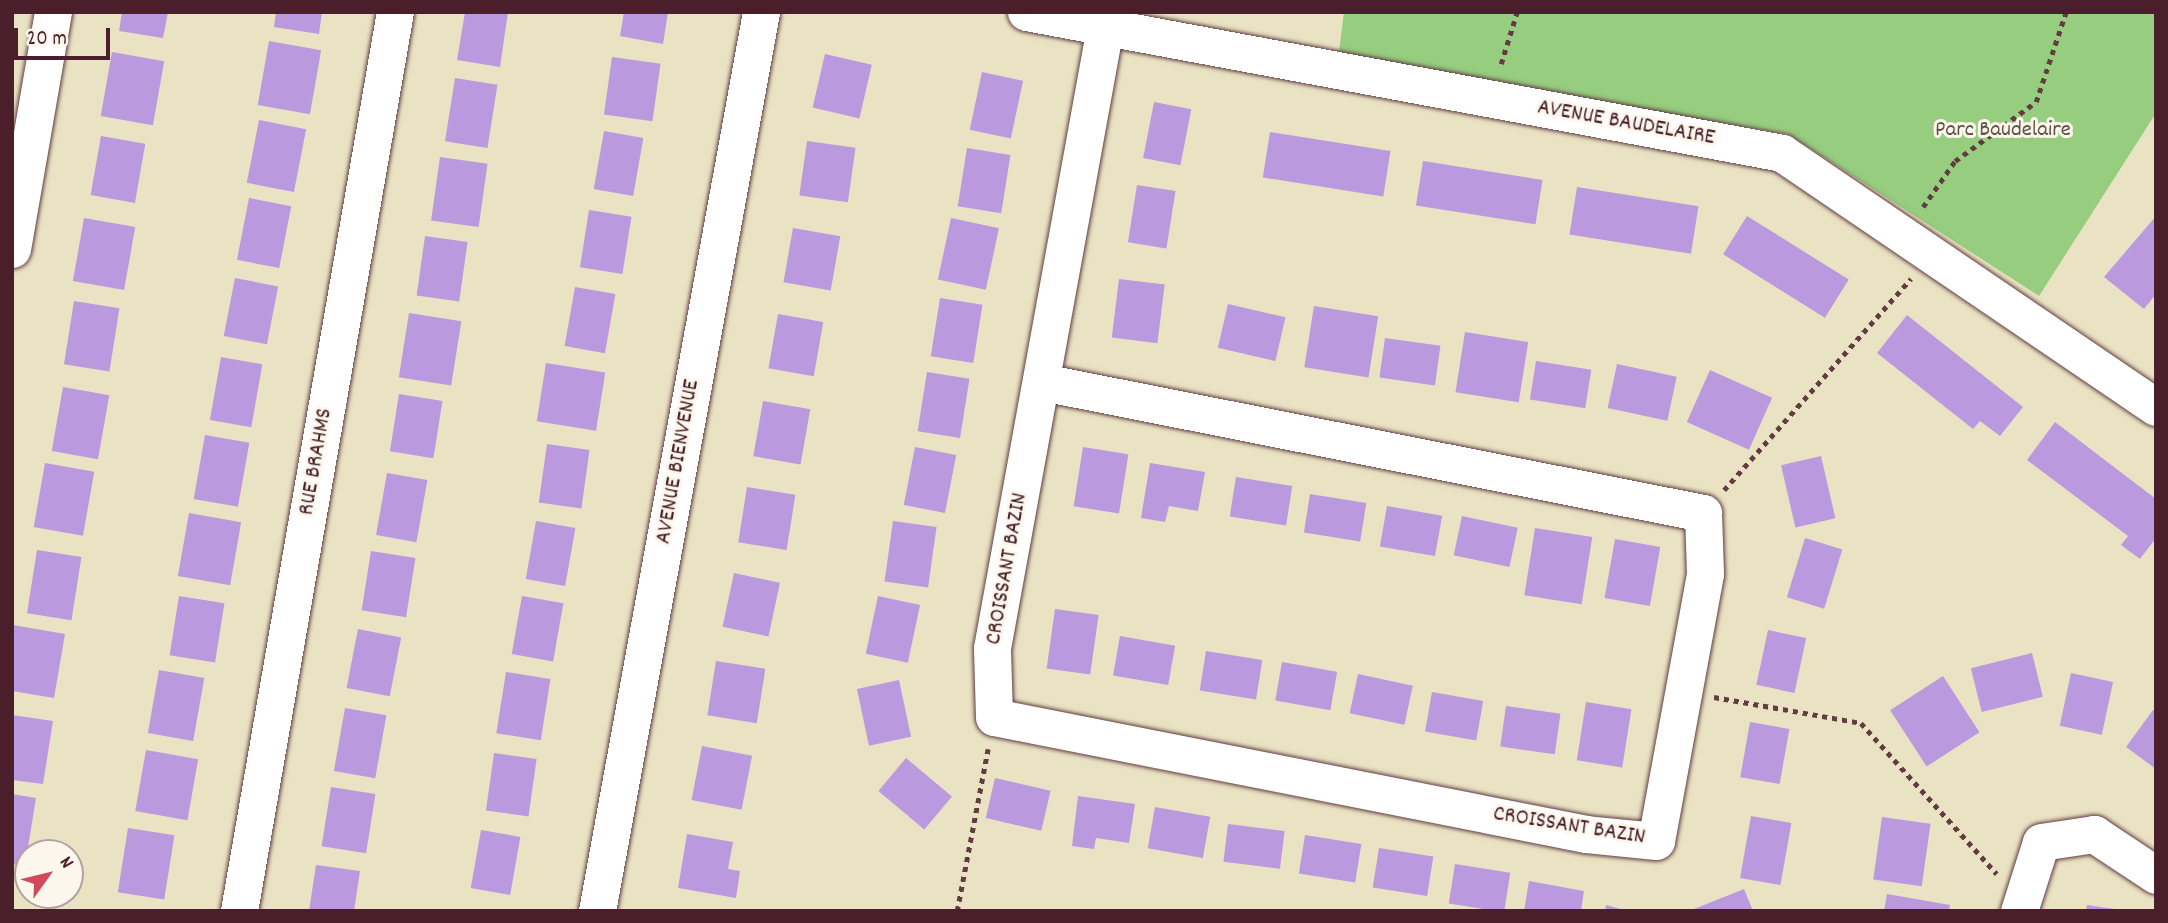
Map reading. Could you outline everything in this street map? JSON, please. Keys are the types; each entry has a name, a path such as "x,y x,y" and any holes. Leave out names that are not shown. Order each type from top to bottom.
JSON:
{"street":[{"path":"12,249 52,12"},
{"name":"RUE BRAHMS","path":"239,911 395,12"},
{"name":"AVENUE BIENVENUE","path":"597,911 761,12"},
{"name":"AVENUE BAUDELAIRE","path":"1026,12 1109,20 1782,153 2156,407"},
{"name":"CROISSANT BAZIN","path":"1109,20 992,648 995,717 1586,834 1656,841 1705,574 1703,513"},
{"path":"1042,382 1703,513"},
{"path":"2020,906 2041,842 2094,834 2156,875"}],"path":[{"path":"1501,64 1517,12"},
{"path":"1929,199 1955,161 2036,102 2066,12"},
{"path":"1703,513 1933,255"},
{"path":"1684,692 1861,723 2020,906"},
{"path":"957,911 995,717"}],"green space":[{"name":"Parc Baudelaire","path":"1344,12 2156,12 2156,113 2039,296 1788,134 1338,60"}],"building":[{"path":"122,12 168,12 163,38 119,31"},
{"path":"276,12 322,12 319,34 274,27"},
{"path":"465,12 508,12 500,67 457,60"},
{"path":"624,12 668,12 663,44 620,36"},
{"path":"269,41 321,50 310,114 258,105"},
{"path":"112,52 164,61 153,125 101,116"},
{"path":"825,54 872,65 859,118 813,108"},
{"path":"612,57 661,64 652,121 604,114"},
{"path":"982,72 1023,81 1011,138 970,130"},
{"path":"455,78 497,85 487,148 445,141"},
{"path":"1154,102 1191,109 1180,165 1143,158"},
{"path":"259,120 306,129 294,192 247,183"},
{"path":"604,131 643,138 633,196 594,189"},
{"path":"1270,132 1390,151 1383,197 1263,177"},
{"path":"101,136 145,144 135,203 91,195"},
{"path":"807,141 856,148 848,202 799,195"},
{"path":"967,148 1010,155 1001,213 958,206"},
{"path":"440,157 488,164 479,227 431,220"},
{"path":"1423,161 1543,180 1535,224 1416,205"},
{"path":"1137,185 1176,191 1166,248 1128,242"},
{"path":"1577,187 1698,206 1691,254 1569,234"},
{"path":"249,198 291,206 279,268 237,260"},
{"path":"589,210 631,217 622,274 580,267"},
{"path":"1747,216 1849,280 1825,318 1723,254"},
{"path":"2156,216 2156,294 2144,309 2104,277"},
{"path":"84,218 135,227 124,290 73,281"},
{"path":"951,218 999,228 986,290 938,280"},
{"path":"793,228 840,236 831,290 783,282"},
{"path":"425,236 468,242 459,301 417,295"},
{"path":"235,278 278,286 267,344 224,336"},
{"path":"1119,279 1165,285 1157,343 1112,338"},
{"path":"575,287 615,294 605,353 565,346"},
{"path":"940,298 982,305 973,363 931,356"},
{"path":"74,301 119,308 109,371 64,364"},
{"path":"1228,304 1285,317 1275,361 1218,348"},
{"path":"1314,306 1378,316 1369,377 1304,367"},
{"path":"409,313 461,321 451,385 399,377"},
{"path":"778,314 823,322 814,376 768,368"},
{"path":"1907,315 2023,407 2000,436 1980,421 1973,429 1877,353"},
{"path":"1465,332 1528,342 1519,402 1455,392"},
{"path":"1385,338 1440,346 1435,385 1379,378"},
{"path":"221,357 262,364 251,427 210,420"},
{"path":"1536,361 1591,370 1585,408 1530,400"},
{"path":"546,363 605,372 596,431 537,421"},
{"path":"1617,364 1677,377 1667,421 1608,408"},
{"path":"1710,370 1772,398 1749,450 1687,422"},
{"path":"927,372 969,379 960,438 918,431"},
{"path":"63,387 109,395 98,459 52,451"},
{"path":"399,394 442,401 433,458 390,451"},
{"path":"763,401 810,409 801,464 753,456"},
{"path":"2055,422 2156,499 2156,538 2140,559 2121,545 2128,536 2027,460"},
{"path":"205,435 249,443 238,507 194,499"},
{"path":"547,444 590,450 581,508 539,502"},
{"path":"915,447 956,455 945,513 904,505"},
{"path":"1083,447 1128,454 1119,513 1074,506"},
{"path":"1821,456 1835,518 1795,528 1781,465"},
{"path":"45,463 94,472 83,536 34,527"},
{"path":"1150,463 1205,472 1198,511 1169,506 1165,522 1141,518"},
{"path":"387,473 427,480 416,542 376,535"},
{"path":"1236,477 1292,486 1286,525 1230,517"},
{"path":"747,487 795,495 787,550 738,542"},
{"path":"1310,494 1366,503 1360,541 1304,533"},
{"path":"1387,506 1442,516 1435,556 1380,546"},
{"path":"189,513 241,522 230,585 178,576"},
{"path":"1462,516 1518,528 1509,567 1454,555"},
{"path":"536,521 575,528 565,586 526,579"},
{"path":"893,521 937,527 928,588 885,581"},
{"path":"1535,528 1592,537 1582,604 1524,595"},
{"path":"1805,538 1842,549 1824,609 1787,597"},
{"path":"1615,539 1660,547 1650,606 1605,598"},
{"path":"37,550 81,557 71,620 27,613"},
{"path":"371,551 415,558 406,617 362,610"},
{"path":"734,573 780,583 769,637 723,627"},
{"path":"179,596 224,603 215,662 170,655"},
{"path":"522,596 563,603 553,661 512,654"},
{"path":"878,596 920,605 908,663 866,654"},
{"path":"1055,609 1099,615 1090,675 1047,668"},
{"path":"13,625 65,634 54,698 12,691"},
{"path":"358,629 401,637 390,696 347,688"},
{"path":"1768,630 1806,638 1795,693 1756,685"},
{"path":"1120,636 1175,646 1168,685 1113,675"},
{"path":"1206,651 1262,660 1256,699 1200,691"},
{"path":"2032,653 2043,697 1982,712 1971,668"},
{"path":"716,661 765,669 757,723 707,715"},
{"path":"1282,662 1337,672 1330,710 1275,700"},
{"path":"159,670 204,678 193,741 148,733"},
{"path":"506,672 550,679 541,740 496,733"},
{"path":"2071,673 2113,682 2102,735 2060,726"},
{"path":"1358,674 1413,686 1404,725 1350,713"},
{"path":"1943,676 1979,732 1927,767 1890,710"},
{"path":"899,680 911,737 869,746 857,689"},
{"path":"1432,692 1483,701 1476,740 1425,731"},
{"path":"1586,702 1631,709 1622,767 1577,760"},
{"path":"1506,706 1560,714 1555,754 1500,747"},
{"path":"345,708 386,715 375,778 334,771"},
{"path":"2153,710 2156,712 2156,769 2126,747"},
{"path":"12,715 53,721 43,784 12,780"},
{"path":"1750,722 1789,729 1780,784 1740,777"},
{"path":"702,746 752,756 742,810 692,800"},
{"path":"146,750 198,759 187,820 135,811"},
{"path":"494,753 537,759 529,816 486,810"},
{"path":"906,758 952,797 924,830 878,791"},
{"path":"995,778 1051,791 1041,831 986,818"},
{"path":"331,787 375,794 366,853 322,846"},
{"path":"12,794 36,798 29,839 14,839 12,864"},
{"path":"1078,796 1135,804 1129,843 1096,838 1094,849 1072,846"},
{"path":"1155,807 1210,817 1203,858 1148,848"},
{"path":"1751,816 1791,823 1780,885 1740,878"},
{"path":"1882,817 1931,824 1922,886 1873,879"},
{"path":"1228,824 1285,831 1280,869 1223,862"},
{"path":"128,828 174,835 164,900 118,892"},
{"path":"481,830 520,837 510,895 471,888"},
{"path":"687,834 733,842 728,869 740,871 736,898 678,888"},
{"path":"1305,835 1361,844 1355,882 1299,874"},
{"path":"1379,848 1433,857 1427,896 1373,888"},
{"path":"1455,864 1510,873 1504,911 1449,904"},
{"path":"316,865 360,871 354,911 309,911"},
{"path":"1529,881 1584,891 1581,911 1524,911"},
{"path":"1744,889 1753,911 1689,911"},
{"path":"1887,894 1950,905 1949,911 1884,911"},
{"path":"1606,905 1624,910 1624,911 1605,911"},
{"path":"2087,905 2114,909 2114,911 2086,911"}]}
